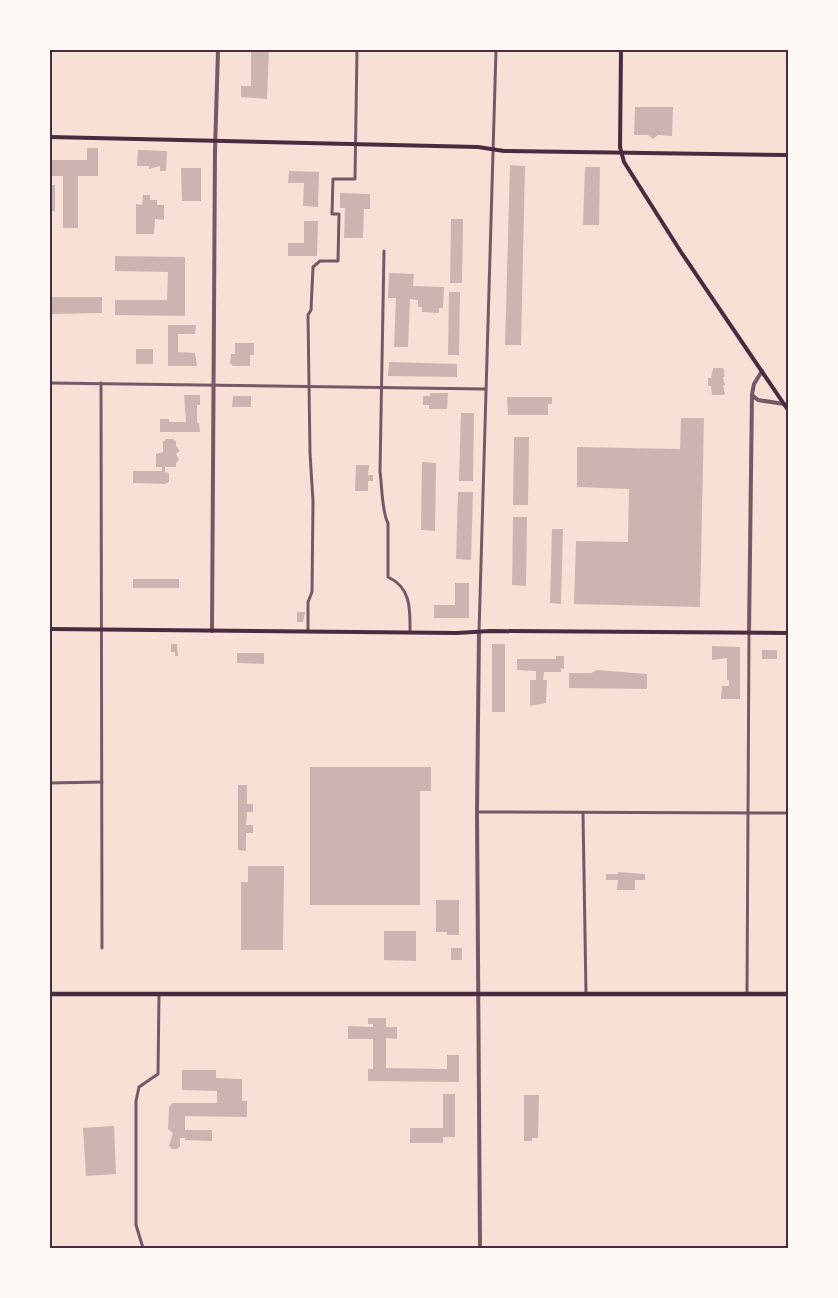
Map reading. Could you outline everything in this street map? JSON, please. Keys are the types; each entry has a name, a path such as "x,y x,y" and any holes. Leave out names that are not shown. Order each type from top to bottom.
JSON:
{"main road":[{"path":"621,50 621,153 631,176 789,410"},
{"path":"50,137 356,143 482,147 508,151 789,155"},
{"path":"50,629 410,633 789,633"},
{"path":"50,994 789,994"}],"street":[{"path":"212,631 215,140 218,50"},
{"path":"308,632 308,602 312,592 313,537 308,315 311,310 313,267 320,261 338,261 339,214 332,214 333,179 355,179 357,50"},
{"path":"480,1248 477,812 479,632 496,50"},
{"path":"384,251 380,472 384,517 388,523 388,577 410,602 410,633"},
{"path":"747,994 752,394 754,384 762,371"},
{"path":"50,383 485,389"},
{"path":"101,383 102,948"},
{"path":"752,394 758,400 784,404"},
{"path":"50,783 102,782"},
{"path":"477,812 789,813"},
{"path":"583,813 586,994"},
{"path":"143,1248 136,1225 136,1101 144,1082 158,1074 159,993"}],"building":[{"path":"251,50 269,50 267,99 241,97 241,86 251,86"},
{"path":"635,107 673,107 672,136 658,135 653,139 648,135 634,135"},
{"path":"87,148 98,148 98,176 78,176 78,228 63,228 63,176 50,176 50,160 87,160"},
{"path":"138,150 167,151 166,171 160,171 160,166 149,169 149,166 137,166"},
{"path":"510,165 525,166 521,345 505,345"},
{"path":"585,167 600,167 599,225 583,225"},
{"path":"181,168 201,168 201,201 182,201"},
{"path":"289,171 319,172 318,207 303,206 304,183 288,183"},
{"path":"50,185 55,185 55,211 50,211"},
{"path":"340,193 370,194 370,209 364,209 363,238 344,238 345,208 340,208"},
{"path":"143,195 150,195 150,200 157,200 157,205 164,205 164,220 155,219 154,234 136,234 136,204 142,205"},
{"path":"451,219 463,219 462,283 450,283"},
{"path":"304,221 318,221 317,256 288,256 288,243 304,243"},
{"path":"115,256 185,257 185,316 115,315 115,300 167,300 168,272 115,271"},
{"path":"389,273 414,274 413,286 444,287 443,308 439,308 439,313 422,312 422,307 418,307 418,300 410,299 408,347 394,347 396,298 388,298"},
{"path":"449,292 460,292 459,355 448,355"},
{"path":"50,297 102,297 102,313 50,314"},
{"path":"168,325 196,325 195,334 178,334 178,352 195,353 197,366 168,366"},
{"path":"235,343 254,343 254,355 250,355 250,366 233,366 230,363 231,354 235,354"},
{"path":"136,349 153,349 153,364 136,364"},
{"path":"389,362 457,364 457,377 388,376"},
{"path":"713,368 723,368 725,372 723,377 725,385 723,386 725,394 723,395 712,395 711,386 708,386 708,378 711,378"},
{"path":"430,393 448,393 447,409 429,409 429,405 423,405 423,396 430,396"},
{"path":"184,395 200,395 200,405 197,405 197,423 199,423 200,432 160,432 160,419 169,419 169,422 186,422"},
{"path":"233,396 251,396 251,407 232,407"},
{"path":"507,397 552,397 552,404 548,404 548,415 508,415"},
{"path":"461,413 474,413 473,481 459,481"},
{"path":"681,418 704,418 700,607 574,604 576,541 628,542 629,489 577,487 577,447 680,449"},
{"path":"514,437 529,437 528,505 513,505"},
{"path":"166,439 176,441 176,446 180,451 176,454 179,460 176,467 165,467 165,472 169,473 169,482 165,484 133,483 133,471 162,471 162,467 156,467 156,454 163,452 163,442"},
{"path":"422,462 436,463 435,531 421,530"},
{"path":"356,465 369,465 368,475 373,475 373,481 368,481 368,491 355,491"},
{"path":"458,492 473,492 471,560 456,559"},
{"path":"513,517 527,517 526,586 512,585"},
{"path":"552,529 563,529 561,604 550,603"},
{"path":"133,579 179,579 179,588 133,588"},
{"path":"455,583 469,583 469,618 434,618 434,605 455,605"},
{"path":"297,612 305,612 303,622 297,622"},
{"path":"171,644 177,644 178,656 175,656 175,652 171,652"},
{"path":"492,644 505,644 505,712 492,712"},
{"path":"712,646 740,647 740,699 721,699 722,686 729,686 727,658 712,660"},
{"path":"762,650 777,650 777,659 762,659"},
{"path":"237,653 264,653 264,664 237,663"},
{"path":"556,656 564,656 564,669 561,668 561,672 544,672 543,680 547,680 546,703 530,706 530,680 536,680 536,671 517,670 517,659 556,659"},
{"path":"597,670 647,674 647,689 569,688 569,673 591,673"},
{"path":"310,767 431,767 431,791 420,791 420,905 310,905"},
{"path":"238,785 247,785 247,804 253,804 253,812 247,812 246,825 253,825 253,833 246,833 246,851 238,850"},
{"path":"248,866 284,866 283,950 241,950 241,882 248,882"},
{"path":"618,872 645,874 645,880 635,880 635,890 617,890 618,880 606,880 606,874 618,874"},
{"path":"436,900 459,900 459,935 436,932"},
{"path":"384,931 416,931 416,961 384,960"},
{"path":"451,948 462,948 462,960 451,960"},
{"path":"368,1018 386,1018 386,1027 397,1027 397,1039 386,1038 386,1068 447,1069 447,1055 459,1055 459,1082 368,1081 368,1069 373,1069 373,1039 348,1039 348,1026 373,1027 373,1024 368,1024"},
{"path":"182,1070 216,1070 216,1078 242,1079 242,1101 247,1101 247,1117 185,1116 185,1130 212,1130 212,1141 180,1138 180,1146 172,1149 169,1146 173,1133 168,1129 169,1107 173,1103 217,1103 217,1091 182,1090"},
{"path":"443,1094 455,1094 455,1137 443,1137 443,1143 410,1143 410,1128 443,1128"},
{"path":"524,1095 539,1095 538,1138 532,1138 532,1141 524,1141"},
{"path":"114,1126 116,1174 86,1176 83,1128"}]}
